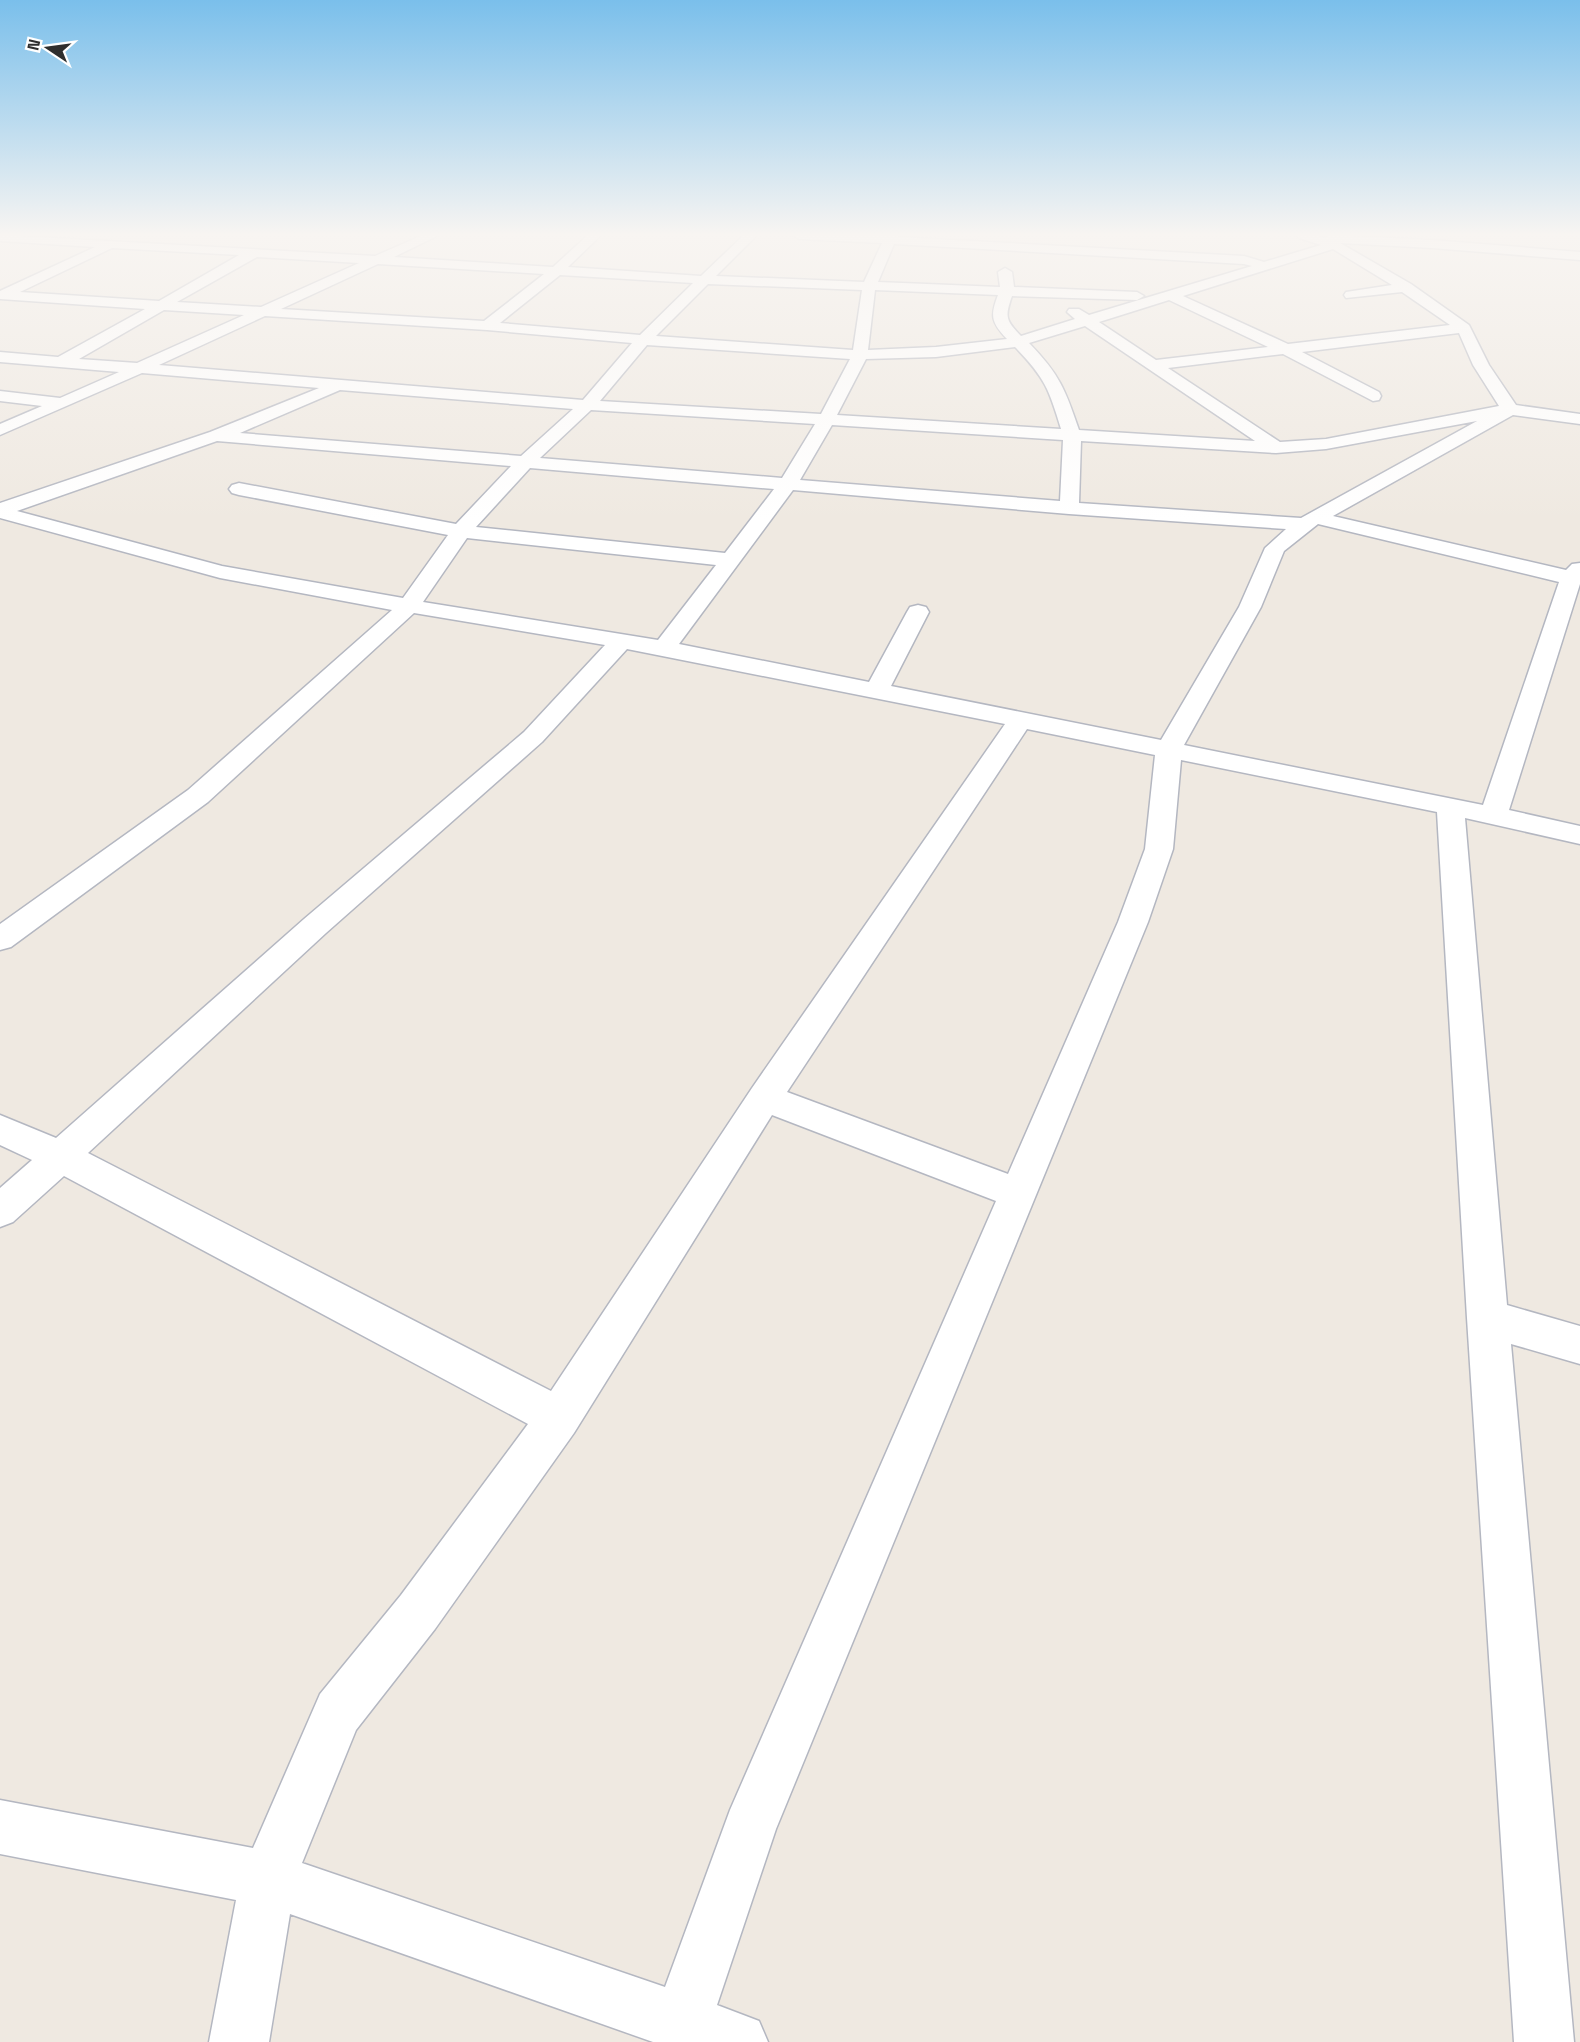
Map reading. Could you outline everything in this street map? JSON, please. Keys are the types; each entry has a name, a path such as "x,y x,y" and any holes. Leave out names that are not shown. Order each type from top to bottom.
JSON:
{"street":[{"path":"63,361 117,330"},
{"path":"0,430 146,367 221,330"},
{"path":"539,330 860,355 936,352 1017,342 1055,330"},
{"path":"0,939 198,796 409,606 460,531 524,463 587,405 653,330"},
{"path":"664,648 787,485 827,419 860,355 863,330"},
{"path":"1007,330 1043,367 1057,389 1072,435 1069,508"},
{"path":"1103,330 1276,448"},
{"path":"1243,330 1285,349 1373,396"},
{"path":"1153,365 1444,330"},
{"path":"1465,330 1481,365 1510,409"},
{"path":"0,357 146,367 587,405 1276,448 1326,444 1510,409 1580,419"},
{"path":"0,511 216,436 343,384"},
{"path":"0,396 63,403"},
{"path":"682,2022 749,1829 1017,1193 1134,922 1159,849 1169,749 1250,607 1275,548 1310,521 1510,409"},
{"path":"216,436 1069,508 1310,521 1575,573 1493,816"},
{"path":"239,489 460,531 730,560"},
{"path":"0,511 220,572 664,648 1450,806 1580,835"},
{"path":"877,690 918,612"},
{"path":"0,1211 315,926 533,737 622,640"},
{"path":"239,2042 268,1879 338,1712 418,1612 558,1418 764,1098 1021,719"},
{"path":"1450,806 1487,1318 1544,2042"},
{"path":"764,1098 1017,1193"},
{"path":"0,1129 62,1157 558,1418"},
{"path":"1487,1318 1580,1345"},
{"path":"0,1827 268,1879 738,2042"}]}
